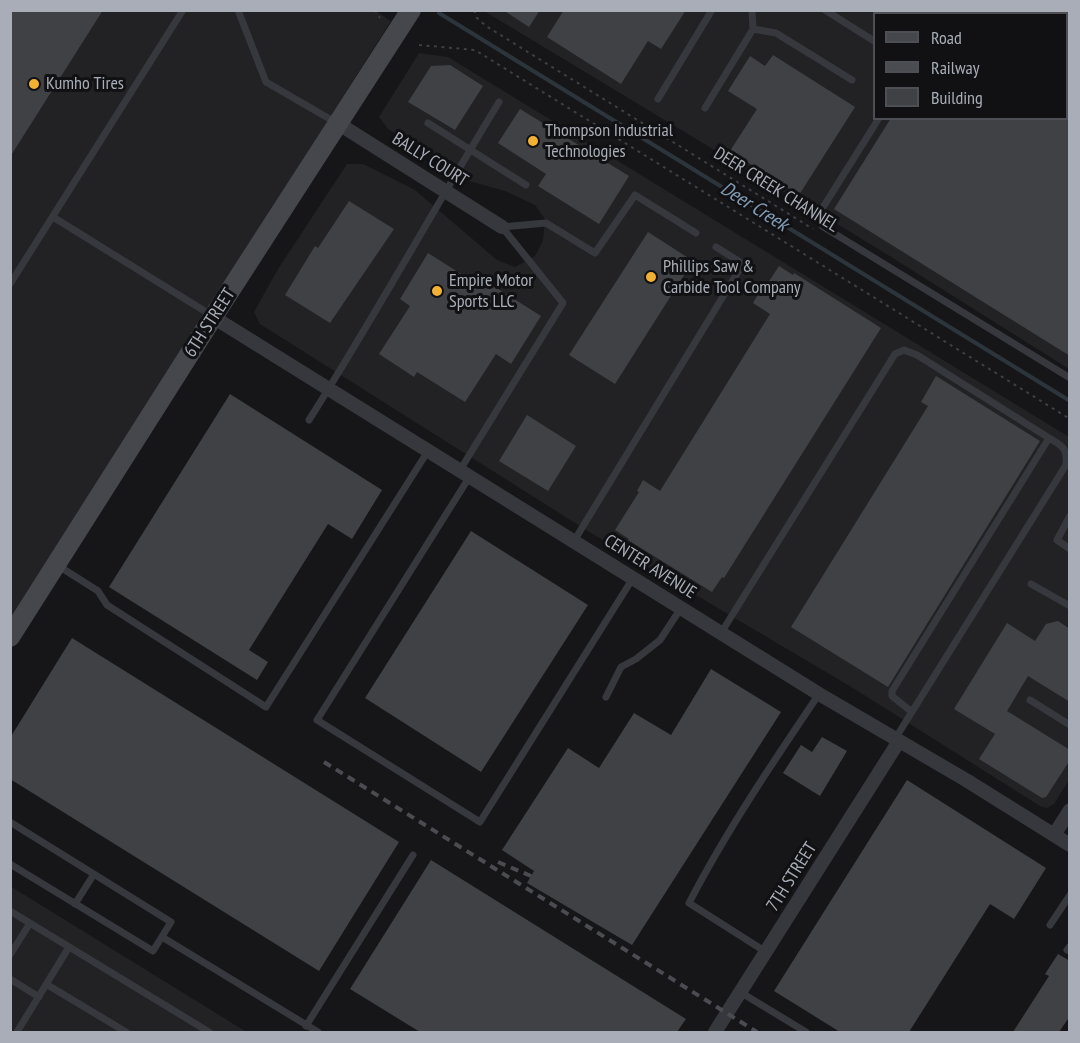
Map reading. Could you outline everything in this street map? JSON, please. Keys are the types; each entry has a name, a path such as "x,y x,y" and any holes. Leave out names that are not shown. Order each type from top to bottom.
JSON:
{"main road":[{"name":"6TH STREET","path":"10,637 19,618 57,564 411,10"}],"street":[{"name":"BALLY COURT","path":"339,124 502,227"},
{"name":"CENTER AVENUE","path":"213,317 819,694 966,780 1070,845"},
{"name":"7TH STREET","path":"715,1032 898,740"},
{"path":"1054,835 1070,810"}],"lane":[{"path":"10,285 183,10"},
{"path":"238,10 266,82 339,124"},
{"path":"658,99 712,10"},
{"path":"705,108 753,29 752,10"},
{"path":"825,10 873,40"},
{"path":"753,29 776,33 852,80"},
{"path":"309,420 389,290 499,102"},
{"path":"878,120 822,209 822,226 1070,378"},
{"path":"428,123 526,185"},
{"path":"502,227 546,223 595,253 635,195 696,233"},
{"path":"53,216 213,317"},
{"path":"502,227 563,303 465,473 317,720 480,822 633,578"},
{"path":"574,541 741,267 740,262 716,248"},
{"path":"721,633 895,354 904,350 917,355 1063,447 1067,455 1066,465 912,711 898,740"},
{"path":"912,711 895,701 892,691 1048,438"},
{"path":"57,564 98,591 107,605 266,707 428,450"},
{"path":"1070,516 1057,540 1070,549"},
{"path":"1032,584 1070,606"},
{"path":"606,697 621,667 636,659 660,639 681,608"},
{"path":"766,952 689,903 713,858 819,694"},
{"path":"1030,700 1070,725"},
{"path":"10,822 171,922 153,951 10,864"},
{"path":"306,1026 413,855"},
{"path":"75,904 94,874"},
{"path":"1050,925 1070,895"},
{"path":"10,911 209,1032"},
{"path":"10,955 30,923"},
{"path":"162,937 318,1032"},
{"path":"1070,946 1067,950 1070,951"},
{"path":"17,1032 69,947"},
{"path":"10,979 39,997"},
{"path":"46,984 126,1032"},
{"path":"740,992 806,1032"}],"path":[{"path":"375,10 380,18"},
{"name":"DEER CREEK CHANNEL","path":"474,10 477,18 486,26 821,234"},
{"path":"419,45 476,50 1070,419"}],"shaded area":[{"path":"374,10 391,21 11,619 11,11"},
{"path":"484,11 1069,11 1069,369 880,250"},
{"path":"419,53 448,57 1069,437 1069,780 1054,804 1047,808 1040,806 853,688 591,533 260,324 254,312 278,269 347,164 363,164 415,190 497,260 515,267 535,256 543,241 545,219 535,205 505,191 469,181 388,129 379,117"},
{"path":"10,886 245,1031 11,1032"}],"building":[{"name":"Kumho Tires","path":"10,10 103,10 10,157"},
{"path":"503,10 540,10 529,27"},
{"path":"564,10 686,10 661,49 648,41 621,84 547,37"},
{"path":"773,55 855,107 799,195 730,151 757,109 728,91 750,56 765,66"},
{"path":"450,65 483,86 455,130 408,102 431,66"},
{"path":"520,109 629,176 599,224 538,186 546,174 498,143"},
{"path":"890,120 1068,120 1070,121 1070,356 834,209"},
{"path":"349,201 394,229 330,323 285,295 315,246 318,248"},
{"path":"648,232 693,261 615,384 569,355"},
{"path":"428,253 477,284 481,278 541,316 511,364 496,354 465,402 417,372 414,377 379,354 410,306 400,299"},
{"path":"779,266 793,275 794,273 881,328 724,578 722,577 712,592 615,530 639,492 637,491 643,480 660,491 770,314 753,303"},
{"path":"936,376 1040,441 888,687 791,627 928,406 921,402"},
{"path":"230,394 382,490 352,539 328,524 249,650 268,662 257,680 109,587"},
{"path":"527,415 576,446 548,491 499,461"},
{"path":"471,531 588,605 481,772 365,698"},
{"path":"1058,621 1070,629 1070,702 1028,676 1007,711 1070,750 1070,760 1046,797 1042,798 979,759 995,734 954,709 1007,623 1035,641 1046,624"},
{"path":"72,638 399,842 319,971 10,779 10,738"},
{"path":"711,669 781,712 632,945 527,883 534,871 502,850 568,748 599,768 634,713 671,735"},
{"path":"822,737 847,751 820,796 783,773 801,745 812,752"},
{"path":"907,780 1046,868 1014,919 990,904 909,1032 840,1032 774,991"},
{"path":"431,860 686,1019 677,1032 420,1032 350,989"},
{"path":"1058,954 1070,961 1070,1016 1059,1032 1013,1032 1049,976 1045,974"}],"waterway":[{"name":"Deer Creek","path":"439,13 1070,401"}],"railway":[{"path":"324,762 757,1032"},
{"path":"498,862 531,876"}],"place":[{"name":"Kumho Tires","path":"34,84"},
{"name":"Thompson Industrial Technologies","path":"533,141"},
{"name":"Phillips Saw & Carbide Tool Company","path":"651,277"},
{"name":"Empire Motor Sports LLC","path":"437,291"}]}
